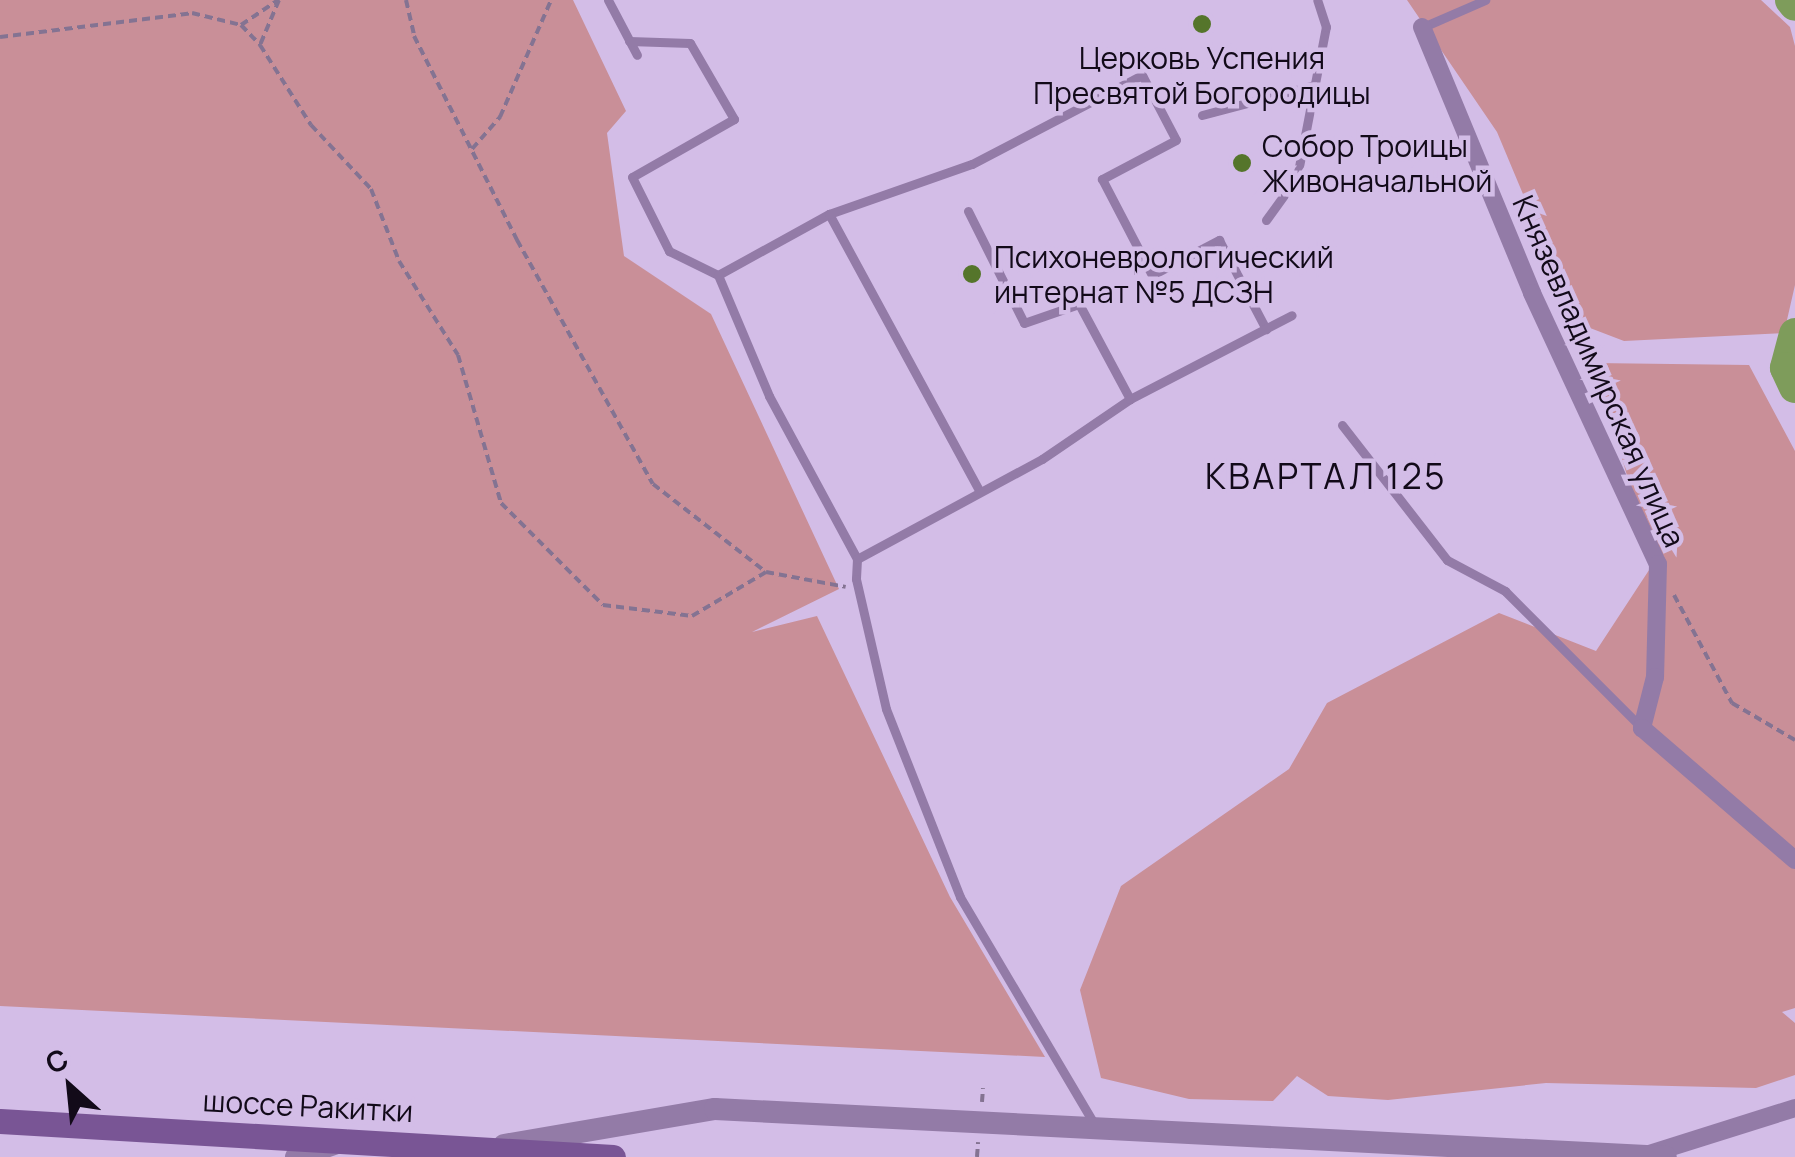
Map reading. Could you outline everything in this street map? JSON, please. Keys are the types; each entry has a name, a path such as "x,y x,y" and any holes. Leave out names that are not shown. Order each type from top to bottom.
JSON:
{"main road":[{"name":"шоссе Ракитки","path":"0,1121 613,1157"}],"street":[{"name":"Князевладимирская улица","path":"1422,27 1532,293 1658,564 1655,677 1642,728"},
{"path":"1642,728 1795,860"},
{"path":"481,1149 716,1109 1655,1156 1795,1108"},
{"path":"296,1157 343,1141"}],"lane":[{"path":"608,0 636,55"},
{"path":"1266,220 1296,178 1326,27 1317,0"},
{"path":"1422,27 1485,0"},
{"path":"629,40 690,43 734,120 632,176 669,252 718,275 768,396 857,559 859,590 886,710 960,898 1098,1131"},
{"path":"718,275 829,214 972,164 1142,75 1176,140 1102,179 1152,275 1220,240 1266,329"},
{"path":"1202,115 1315,84"},
{"path":"968,211 1024,323 1079,304 1130,399"},
{"path":"829,214 979,490"},
{"path":"857,559 1042,459 1130,399 1292,315"},
{"path":"1342,425 1447,560 1505,590 1642,728"}],"path":[{"path":"241,24 278,0"},
{"path":"260,45 278,0"},
{"path":"406,0 414,36 472,150 654,484 766,572 859,590"},
{"path":"472,150 500,117 551,0"},
{"path":"0,37 192,13 241,24 260,45 312,125 371,190 399,261 458,355 500,503 603,606 692,616 766,572"},
{"path":"1658,564 1732,702 1795,740"}],"shaded area":[{"path":"0,0 573,0 626,111 607,133 624,256 711,314 839,589 752,632 817,616 950,897 1045,1057 0,1006"},
{"path":"1407,0 1761,0 1790,27 1795,46 1795,285 1784,333 1624,341 1577,323 1497,132"},
{"path":"1594,363 1749,365 1795,451 1795,1008 1782,1012 1795,1023 1795,1075 1756,1088 1546,1083 1388,1100 1328,1096 1297,1076 1273,1101 1189,1099 1101,1078 1080,990 1121,886 1289,769 1327,703 1499,613 1596,651 1653,564"}],"waterway":[{"path":"1791,0 1795,5"},
{"path":"1795,334 1786,368 1795,387"}],"place":[{"name":"Церковь Успения Пресвятой Богородицы","path":"1202,24"},
{"name":"Собор Троицы Живоначальной","path":"1242,163"},
{"name":"Психоневрологический интернат №5 ДСЗН","path":"972,274"}],"district":[{"name":"КВАРТАЛ 125","path":"1326,476"}]}
